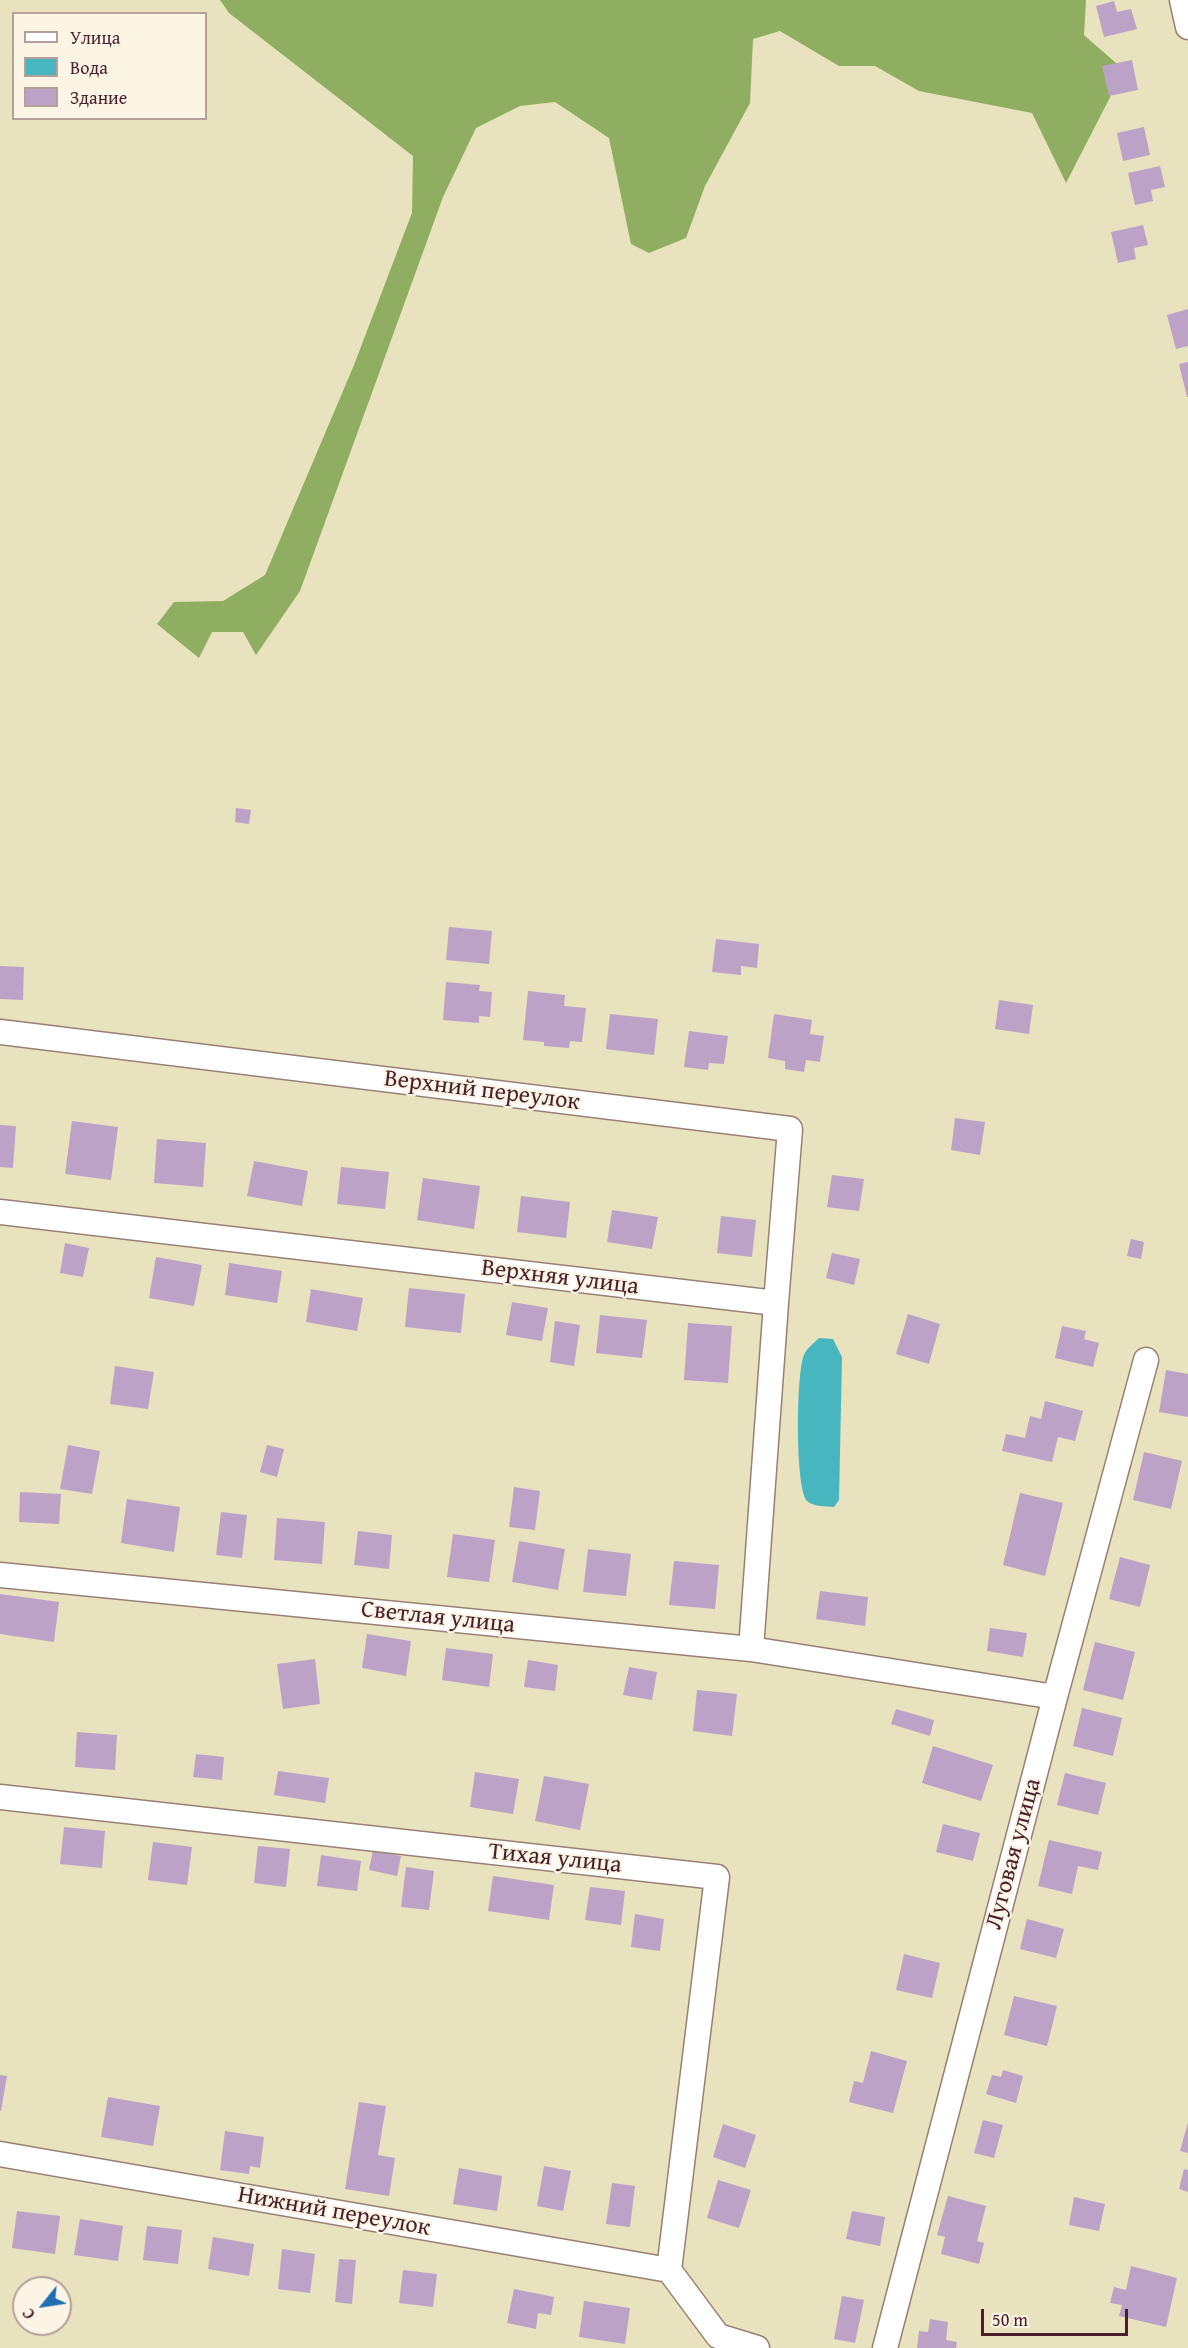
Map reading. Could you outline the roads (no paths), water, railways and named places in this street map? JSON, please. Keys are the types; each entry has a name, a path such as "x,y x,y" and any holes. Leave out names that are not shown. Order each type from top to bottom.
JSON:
{"street":[{"path":"1182,0 1188,27"},
{"name":"Верхний переулок","path":"0,1032 790,1129 776,1303"},
{"name":"Верхняя улица","path":"0,1212 776,1303"},
{"path":"751,1649 776,1303"},
{"name":"Луговая улица","path":"885,2348 1055,1697 1146,1360"},
{"name":"Светлая улица","path":"0,1575 751,1649 1055,1697"},
{"name":"Тихая улица","path":"0,1797 717,1876 669,2270"},
{"name":"Нижний переулок","path":"0,2154 669,2270"},
{"path":"669,2270 718,2337 757,2348"}],"water":[{"path":"819,1338 833,1339 842,1357 839,1500 834,1507 816,1505 807,1501 800,1475 798,1405 801,1366 808,1348"}]}
